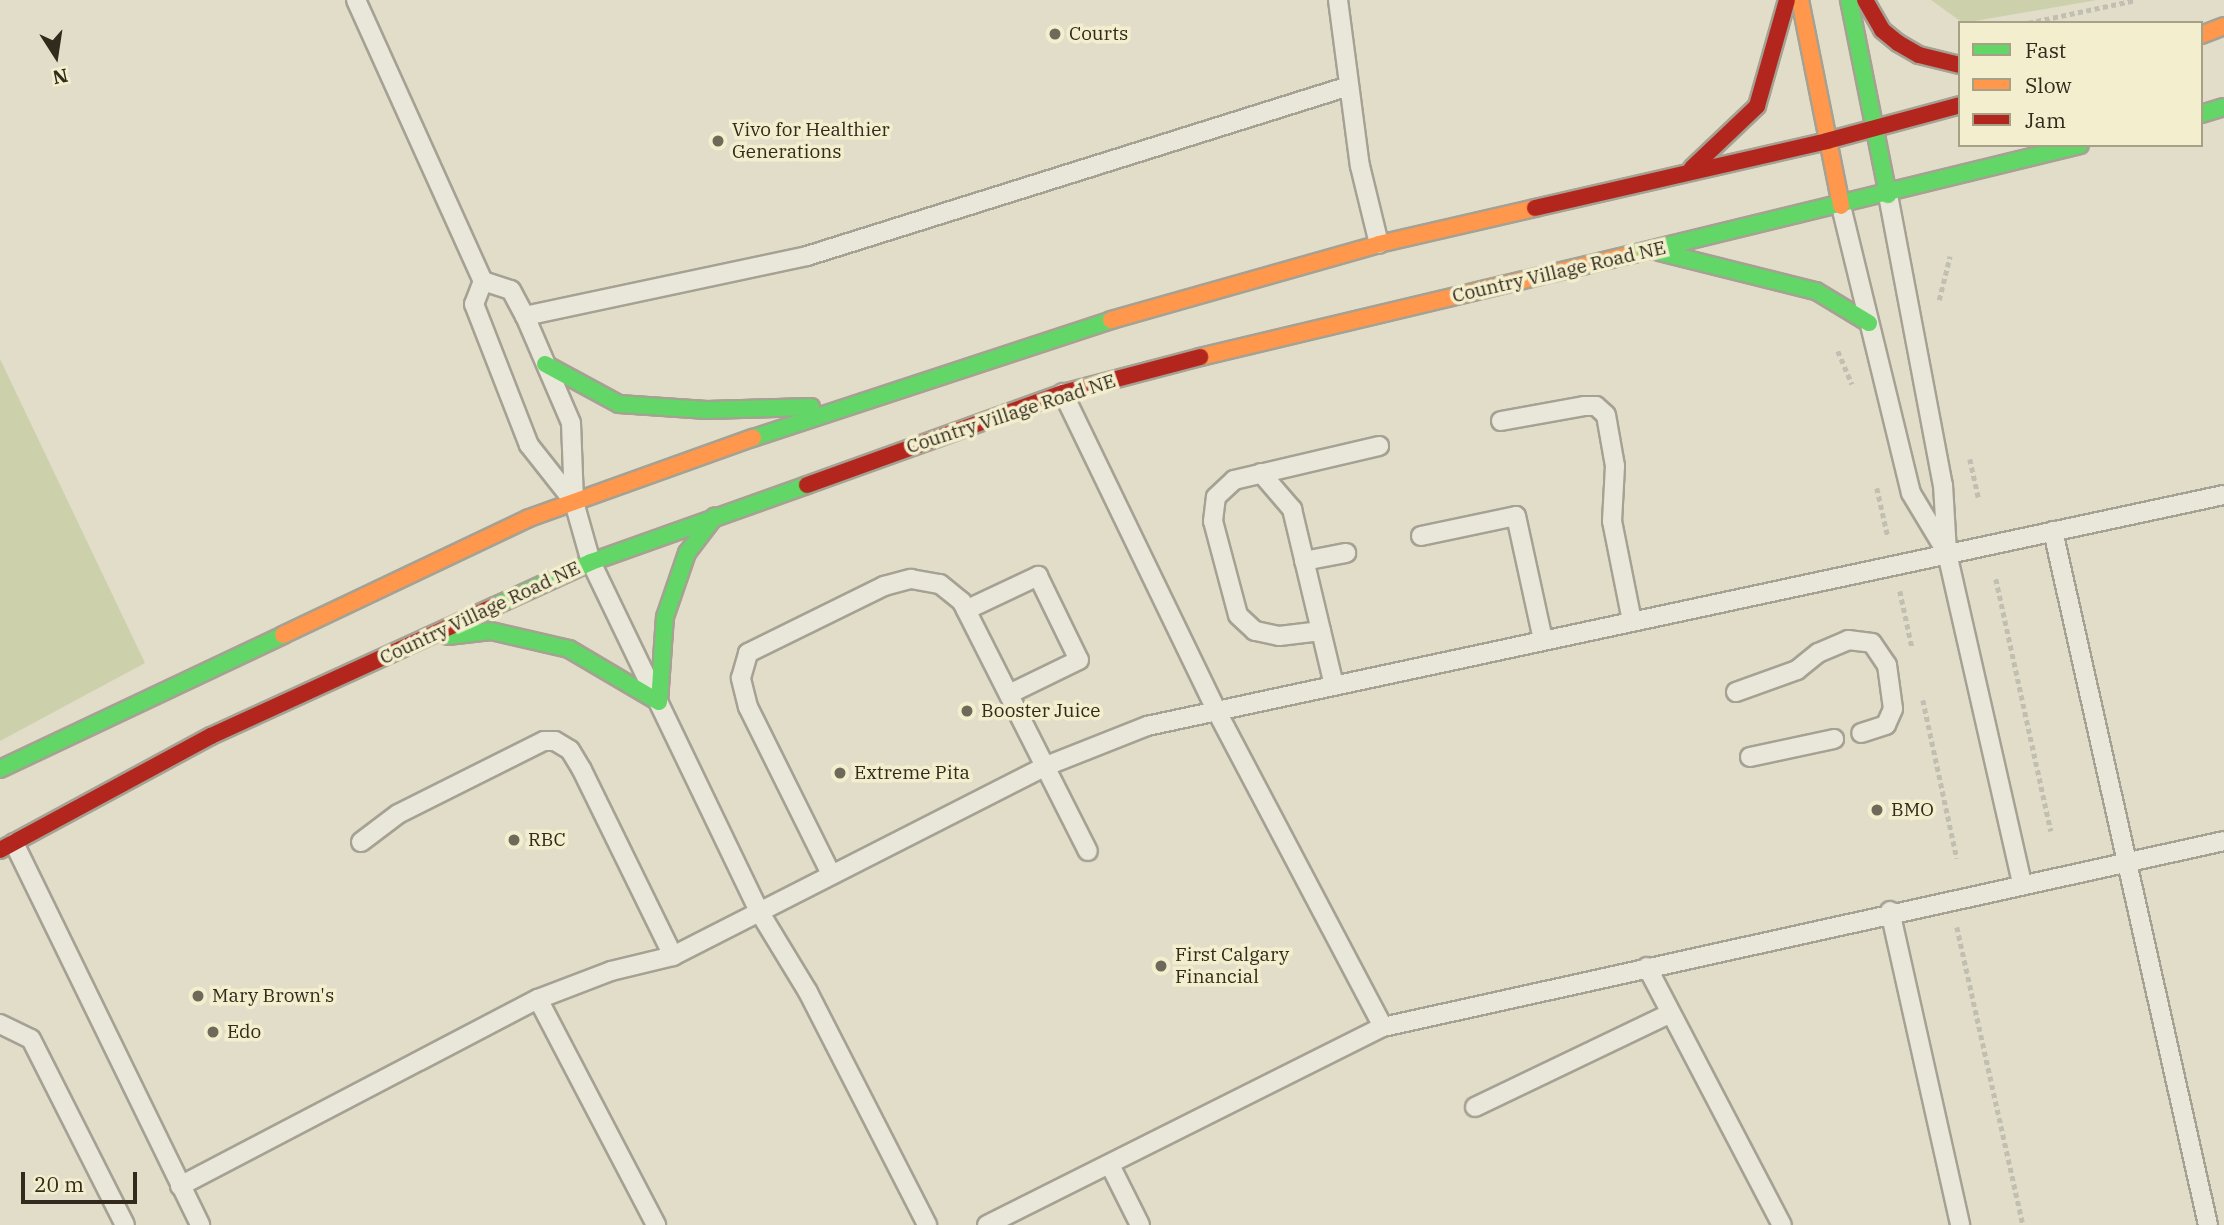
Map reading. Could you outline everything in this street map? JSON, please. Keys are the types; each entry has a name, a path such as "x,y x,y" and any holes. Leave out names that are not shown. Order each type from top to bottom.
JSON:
{"street":[{"path":"1687,172 1757,106 1787,0"},
{"path":"1800,0 1841,205"},
{"path":"1849,0 1888,195"},
{"path":"1864,0 1882,30 1898,43 1919,55 1958,65"},
{"path":"2203,34 2224,26"},
{"path":"0,769 529,518 841,406 1029,344 1379,244 1874,130 1958,106"},
{"name":"Country Village Road NE","path":"7,847 211,736 591,562 1063,393 1303,330 1654,251 1888,195 2072,147"},
{"path":"1654,251 1816,292 1869,323"},
{"path":"545,364 619,404 707,410 841,406"},
{"path":"422,639 491,631 569,649 659,702 665,617 687,553 715,516"}],"lane":[{"path":"356,0 483,281 474,303 529,445 574,502"},
{"path":"1338,0 1360,166 1379,244"},
{"path":"525,316 807,256 1349,86"},
{"path":"1888,195 1943,485 1947,553 2022,883"},
{"path":"1841,205 1911,493 1947,553"},
{"path":"483,281 511,290 525,316 571,423 574,502 591,562 760,913 807,992 927,1225"},
{"path":"1063,393 1216,710 1383,1027"},
{"path":"1501,421 1584,406 1596,406 1606,415 1615,466 1615,543 1632,621"},
{"path":"1321,631 1279,635 1255,631 1238,615 1229,594 1213,521 1216,498 1234,480 1378,446"},
{"path":"1262,473 1292,509 1334,685"},
{"path":"180,1186 538,999 611,971 673,956 760,913 830,873 1046,766 1147,726 2224,495"},
{"path":"1421,536 1517,516 1543,640"},
{"path":"2053,531 2208,1225"},
{"path":"1304,561 1346,552"},
{"path":"966,610 1038,576 1079,660 1009,694"},
{"path":"830,873 748,707 741,678 748,653 775,636 884,586 911,579 940,584 966,610 1088,851"},
{"path":"1736,692 1797,670 1818,653 1848,640 1872,643 1887,665 1893,709 1886,725 1861,733"},
{"path":"1750,757 1834,739"},
{"path":"361,842 398,814 544,741 555,741 570,750 582,770 673,956"},
{"path":"987,1225 1383,1027 1890,911 2224,841"},
{"path":"7,847 200,1225"},
{"path":"1890,911 1960,1225"},
{"path":"1647,967 1669,1014 1782,1225"},
{"path":"538,999 656,1225"},
{"path":"1475,1107 1669,1014"},
{"path":"0,1024 31,1039 125,1225"},
{"path":"1110,1165 1140,1225"}],"path":[{"path":"2037,21 2136,0"},
{"path":"1939,312 1950,257"},
{"path":"1835,345 1854,395"},
{"path":"1969,453 1979,500"},
{"path":"1875,480 1888,537"},
{"path":"1996,579 2051,831"},
{"path":"1900,590 1914,656"},
{"path":"1922,695 1957,858"},
{"path":"1956,922 2023,1225"}],"green space":[{"path":"1931,0 2097,0 1975,21 1960,21"},
{"path":"0,359 145,663 0,741"}],"traffic: fast":[{"path":"1849,0 1888,195"},
{"path":"2203,113 2224,107"},
{"path":"1629,255 2072,147"},
{"path":"1659,252 1816,291 1869,323"},
{"path":"753,438 1111,320"},
{"path":"545,364 619,404 707,410 811,407"},
{"path":"495,606 591,562 807,485"},
{"path":"448,636 491,631 569,649 659,702 665,617 687,553 715,516"},
{"path":"0,769 283,635"}],"traffic: slow":[{"path":"1800,0 1841,206"},
{"path":"2203,34 2224,26"},
{"path":"1111,320 1379,244 1535,208"},
{"path":"1200,357 1629,255"},
{"path":"283,635 529,518 753,438"}],"traffic: jam":[{"path":"1692,168 1757,106 1787,0"},
{"path":"1865,0 1882,30 1898,43 1919,55 1958,65"},
{"path":"1535,208 1827,141 1958,106"},
{"path":"807,485 1063,393 1200,357"},
{"path":"0,850 211,736 495,606"}],"place":[{"name":"Courts","path":"1055,34"},
{"name":"Vivo for Healthier Generations","path":"718,141"},
{"name":"Booster Juice","path":"967,711"},
{"name":"Extreme Pita","path":"840,773"},
{"name":"BMO","path":"1877,810"},
{"name":"RBC","path":"514,840"},
{"name":"First Calgary Financial","path":"1161,966"},
{"name":"Mary Brown's","path":"198,996"},
{"name":"Edo","path":"213,1032"}]}
